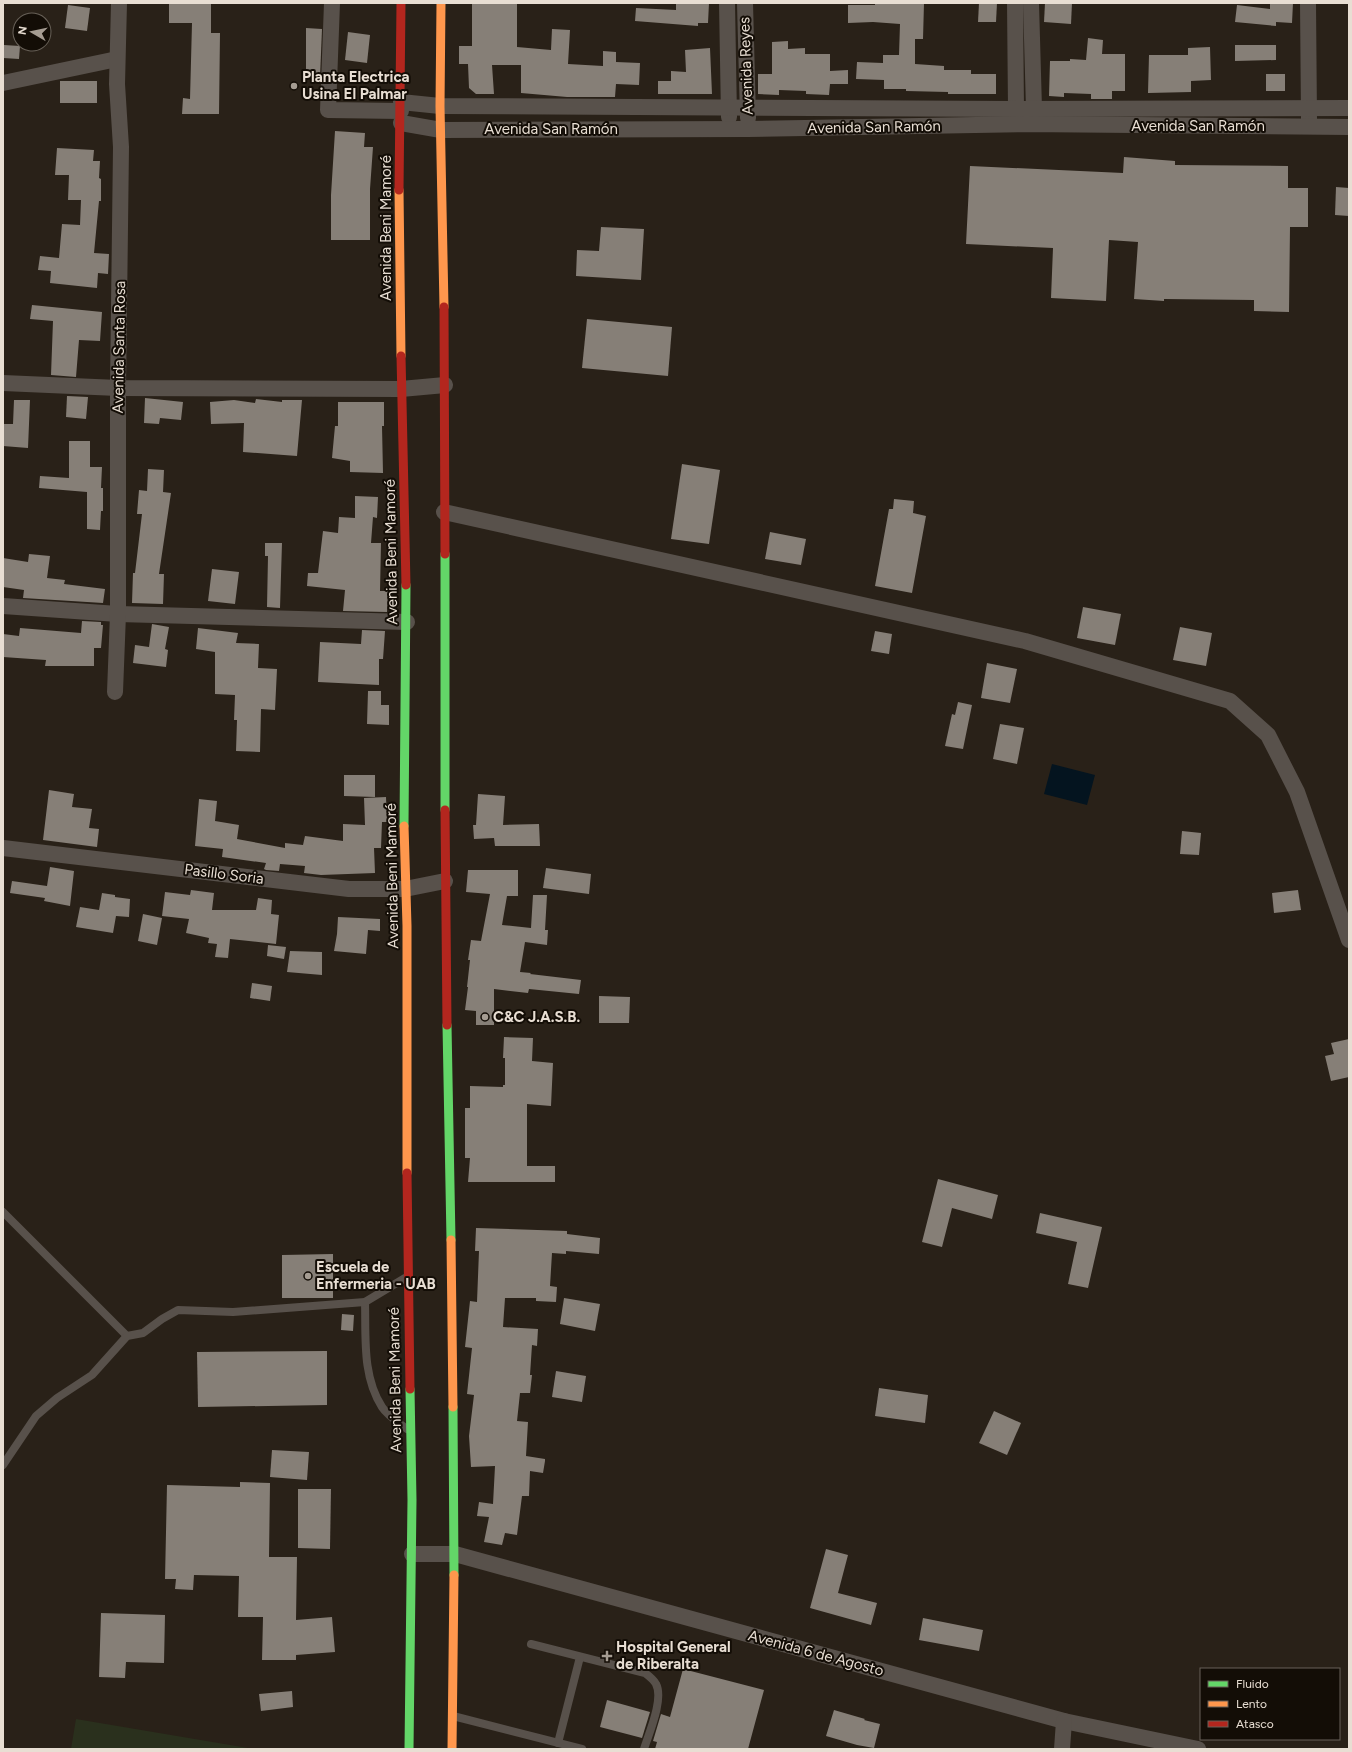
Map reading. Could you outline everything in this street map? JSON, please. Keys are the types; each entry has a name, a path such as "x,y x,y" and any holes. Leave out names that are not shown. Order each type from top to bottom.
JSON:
{"street":[{"name":"Avenida Santa Rosa","path":"115,692 118,614 118,388 121,147 117,59 119,3"},
{"path":"332,3 328,110 401,112"},
{"name":"Avenida Beni Mamoré","path":"401,3 401,389 407,622 405,889 407,1277 412,1554 410,1592 409,1749"},
{"path":"441,3 440,106 445,385 445,882 456,1501 452,1749"},
{"name":"Avenida Reyes","path":"726,3 729,128"},
{"name":"Avenida Reyes","path":"745,3 748,129"},
{"path":"1015,3 1016,109 1025,124 1034,109 1031,3"},
{"path":"1308,3 1308,126"},
{"path":"3,83 117,59"},
{"name":"Avenida San Ramón","path":"401,112 440,106 1016,109 1349,108"},
{"name":"Avenida San Ramón","path":"401,112 441,130 748,129 1025,124 1349,127"},
{"path":"3,383 118,388 401,389 445,385"},
{"path":"444,512 1025,640 1230,701 1268,735 1297,792 1349,940"},
{"path":"3,606 118,614 407,622"},
{"name":"Pasillo Soria","path":"3,848 349,889 405,889 445,882"},
{"name":"Avenida 6 de Agosto","path":"412,1554 455,1554 1064,1721 1198,1749"},
{"path":"1062,1749 1064,1721"}],"lane":[{"path":"3,1212 127,1336"},
{"path":"3,1465 36,1416 57,1398 92,1375 127,1336 143,1333 178,1310 233,1312 365,1302 407,1277"},
{"path":"365,1302 367,1364 372,1385 382,1408 411,1433"},
{"path":"531,1644 645,1673 656,1683 659,1692 658,1701 644,1749"},
{"path":"558,1743 580,1656"},
{"path":"453,1716 582,1749"}],"green space":[{"path":"76,1719 254,1749 71,1749"}],"water":[{"path":"1052,764 1095,775 1087,805 1044,794"}],"building":[{"path":"169,3 211,3 211,33 220,33 219,114 182,114 183,98 190,99 192,23 169,23"},
{"path":"472,3 517,3 517,47 551,50 552,29 570,30 568,64 603,66 603,51 616,52 616,62 640,63 639,85 616,84 615,97 567,97 521,93 521,65 492,65 494,94 476,94 469,88 468,64 459,64 459,46 472,46"},
{"path":"676,3 709,3 708,23 698,23 698,26 635,21 636,8 676,10"},
{"path":"875,3 924,3 923,39 915,39 915,64 944,66 944,70 971,70 971,74 996,74 996,94 948,94 948,92 884,89 884,80 856,79 857,62 883,63 883,55 899,55 900,24 873,22 848,23 848,5 875,5"},
{"path":"979,3 997,3 996,22 978,22"},
{"path":"1045,3 1072,3 1071,24 1044,22"},
{"path":"1270,3 1293,3 1292,23 1276,22 1276,26 1235,22 1237,5 1270,9"},
{"path":"68,5 90,8 87,31 65,28"},
{"path":"306,28 322,29 320,77 306,77"},
{"path":"348,32 370,35 367,63 345,60"},
{"path":"1088,38 1103,40 1102,54 1125,54 1125,91 1112,91 1112,99 1091,99 1091,94 1064,93 1064,97 1049,96 1050,61 1070,61 1070,59 1086,60"},
{"path":"788,41 788,49 805,48 805,54 830,54 830,71 848,70 848,84 830,84 829,95 806,94 806,91 779,90 779,95 758,94 758,74 772,74 772,42"},
{"path":"4,45 12,46 12,52 20,52 19,59 3,58"},
{"path":"1235,45 1276,45 1276,60 1235,61"},
{"path":"1210,47 1211,80 1191,81 1191,92 1148,93 1149,55 1188,55 1188,48"},
{"path":"710,48 712,94 658,94 658,81 671,81 671,71 686,72 685,50"},
{"path":"1266,74 1285,74 1285,91 1266,91"},
{"path":"60,81 97,81 97,103 60,103"},
{"path":"335,131 365,133 364,147 373,147 370,189 370,240 331,240 331,195"},
{"path":"57,148 94,150 93,161 100,161 99,178 101,179 101,201 99,201 94,253 109,254 108,274 98,273 97,288 50,283 51,271 38,270 40,256 59,258 62,224 80,225 81,200 68,200 69,175 55,175"},
{"path":"1124,157 1175,161 1175,165 1288,166 1288,188 1308,188 1308,227 1290,227 1289,312 1254,311 1254,300 1164,299 1164,301 1134,299 1138,242 1109,240 1106,301 1051,298 1053,248 966,244 970,166 1123,173"},
{"path":"1336,187 1349,188 1349,216 1335,215"},
{"path":"601,227 644,229 641,280 576,276 577,250 599,251"},
{"path":"32,305 102,312 100,341 79,340 76,377 51,375 53,321 30,319"},
{"path":"587,319 672,327 668,376 582,368"},
{"path":"67,396 88,397 86,419 66,417"},
{"path":"145,398 183,402 181,420 160,418 159,424 144,423"},
{"path":"256,399 282,402 282,400 302,400 297,456 243,452 244,423 211,424 210,402 234,400 255,403"},
{"path":"14,400 30,400 28,448 3,446 3,424 13,424"},
{"path":"338,402 384,402 384,426 382,426 383,473 350,472 350,461 332,458 335,426 338,426"},
{"path":"69,441 90,441 90,467 102,467 101,488 103,488 103,511 101,511 100,530 87,529 87,492 39,488 40,476 69,478"},
{"path":"682,464 720,470 709,544 671,539"},
{"path":"148,469 164,470 163,492 171,493 159,574 164,574 163,604 132,603 133,573 135,573 142,514 137,514 139,490 147,491"},
{"path":"355,496 378,497 377,518 373,517 371,543 381,543 380,591 388,591 387,612 343,611 345,590 307,586 308,573 318,573 323,531 338,533 339,517 355,518"},
{"path":"894,499 914,501 913,513 926,516 912,593 875,586 889,509 893,509"},
{"path":"770,532 806,539 801,565 765,559"},
{"path":"265,543 282,543 280,608 267,607 268,556 265,556"},
{"path":"29,554 50,556 47,578 65,580 64,584 105,589 103,603 23,598 24,590 3,587 3,558 28,562"},
{"path":"212,569 239,572 235,604 208,601"},
{"path":"1083,607 1121,614 1115,645 1077,638"},
{"path":"82,621 101,622 101,625 103,625 101,648 94,648 94,666 45,666 46,660 3,657 3,634 19,636 20,628 81,633"},
{"path":"152,624 169,627 165,649 168,650 166,667 133,663 135,645 149,647"},
{"path":"1180,627 1212,633 1206,666 1173,660"},
{"path":"198,628 238,633 236,643 259,644 258,668 277,669 275,710 261,709 260,752 236,751 237,720 234,720 235,695 215,694 215,652 196,649"},
{"path":"362,630 385,631 383,659 379,659 379,685 318,682 320,642 361,644"},
{"path":"875,631 892,634 889,654 871,651"},
{"path":"987,663 1017,669 1010,703 981,698"},
{"path":"368,691 381,691 381,705 389,705 389,725 367,724"},
{"path":"958,702 972,705 963,749 945,746 952,714 955,715"},
{"path":"1000,724 1024,728 1017,764 993,759"},
{"path":"344,775 375,775 375,797 344,796"},
{"path":"49,790 74,794 72,807 92,809 89,828 99,829 97,847 43,840"},
{"path":"478,794 505,796 503,825 539,824 540,846 495,846 494,838 474,839 473,825 476,825"},
{"path":"386,797 387,822 382,822 381,848 374,848 375,873 321,875 304,873 305,866 280,864 279,871 266,870 264,869 266,863 222,857 223,849 195,846 199,799 217,801 215,821 239,825 237,839 285,848 285,843 303,845 305,836 343,841 343,824 365,825 364,798"},
{"path":"1182,831 1201,833 1199,855 1180,854"},
{"path":"50,867 74,871 70,906 44,901 45,898 10,893 12,881 47,886"},
{"path":"546,868 591,874 589,894 543,888"},
{"path":"468,870 518,870 518,896 507,896 502,925 531,928 533,895 547,895 545,930 548,930 547,945 525,942 520,972 581,980 579,994 529,989 528,993 494,989 494,1025 476,1025 476,1011 465,1010 470,960 468,960 471,940 481,941 490,894 466,892"},
{"path":"191,890 214,893 212,910 256,910 258,898 272,900 271,914 279,915 276,944 230,939 228,958 215,957 217,944 208,943 209,938 186,933 189,919 162,916 165,892 190,895"},
{"path":"1298,890 1301,910 1274,913 1272,893"},
{"path":"102,893 130,899 129,917 116,916 113,933 76,927 80,907 99,910"},
{"path":"143,914 162,918 157,945 138,941"},
{"path":"338,917 380,919 380,931 368,930 366,954 334,951"},
{"path":"268,945 286,947 284,959 267,956"},
{"path":"290,951 322,952 322,975 287,972"},
{"path":"252,983 272,986 270,1001 250,998"},
{"path":"599,996 630,997 629,1023 599,1023"},
{"path":"504,1037 533,1038 532,1061 553,1063 551,1106 527,1104 527,1166 555,1166 555,1182 468,1182 470,1158 465,1158 465,1108 470,1108 470,1086 503,1087 503,1085 505,1085 505,1058 503,1058"},
{"path":"1349,1039 1349,1077 1331,1081 1325,1056 1334,1054 1331,1043"},
{"path":"938,1179 998,1195 992,1219 952,1208 942,1247 922,1242"},
{"path":"1040,1213 1102,1227 1088,1288 1068,1284 1077,1242 1036,1233"},
{"path":"476,1228 567,1231 567,1234 600,1238 599,1254 566,1251 566,1254 552,1253 550,1286 557,1287 556,1302 536,1301 536,1298 505,1298 503,1327 538,1329 537,1346 532,1345 530,1375 532,1375 530,1393 520,1393 517,1421 528,1422 526,1456 545,1459 545,1461 543,1473 530,1471 529,1496 522,1496 517,1535 505,1533 502,1545 484,1542 489,1517 477,1516 479,1502 493,1504 495,1466 471,1467 469,1436 474,1395 467,1394 472,1348 465,1347 470,1301 477,1302 479,1251 475,1251"},
{"name":"Escuela de Enfermeria - UAB","path":"333,1254 333,1298 282,1298 282,1255"},
{"path":"564,1298 600,1304 595,1331 560,1324"},
{"path":"342,1314 354,1315 353,1331 341,1330"},
{"path":"327,1351 327,1405 198,1407 197,1352"},
{"path":"556,1371 586,1376 582,1402 552,1397"},
{"path":"879,1388 928,1395 925,1423 875,1416"},
{"path":"994,1411 1021,1423 1007,1455 979,1443"},
{"path":"272,1450 309,1452 307,1480 270,1477"},
{"path":"240,1482 270,1483 269,1557 297,1557 296,1620 332,1617 335,1652 296,1655 296,1660 262,1660 263,1617 238,1617 239,1576 194,1575 193,1590 175,1589 176,1579 165,1579 167,1485 240,1487"},
{"path":"298,1489 331,1489 330,1549 298,1548"},
{"path":"826,1549 848,1555 838,1593 877,1603 871,1625 810,1608"},
{"path":"101,1613 165,1615 164,1663 126,1662 125,1678 99,1677"},
{"path":"923,1618 983,1630 979,1651 919,1640"},
{"name":"Hospital General de Riberalta","path":"683,1669 764,1690 748,1749 655,1749 657,1742 653,1741 661,1714 670,1717"},
{"path":"292,1691 293,1707 261,1711 259,1694"},
{"path":"607,1700 650,1712 642,1738 600,1727"},
{"path":"834,1710 880,1724 874,1748 857,1745 826,1736"}],"traffic: fast":[{"path":"445,554 445,810"},
{"path":"404,826 406,585"},
{"path":"447,1025 451,1240"},
{"path":"409,1749 412,1500 410,1389"},
{"path":"453,1407 454,1575"}],"traffic: slow":[{"path":"441,3 440,106 444,307"},
{"path":"399,190 401,356"},
{"path":"404,826 407,926 407,1173"},
{"path":"451,1240 453,1407"},
{"path":"452,1749 454,1575"}],"traffic: jam":[{"path":"399,190 401,3"},
{"path":"444,307 445,554"},
{"path":"401,356 406,585"},
{"path":"445,810 447,1025"},
{"path":"407,1173 410,1389"}],"place":[{"name":"Planta Electrica Usina El Palmar","path":"294,86"},
{"name":"C&C J.A.S.B.","path":"485,1017"},
{"name":"Escuela de Enfermeria - UAB","path":"308,1276"},
{"name":"Hospital General de Riberalta","path":"607,1656"}]}
